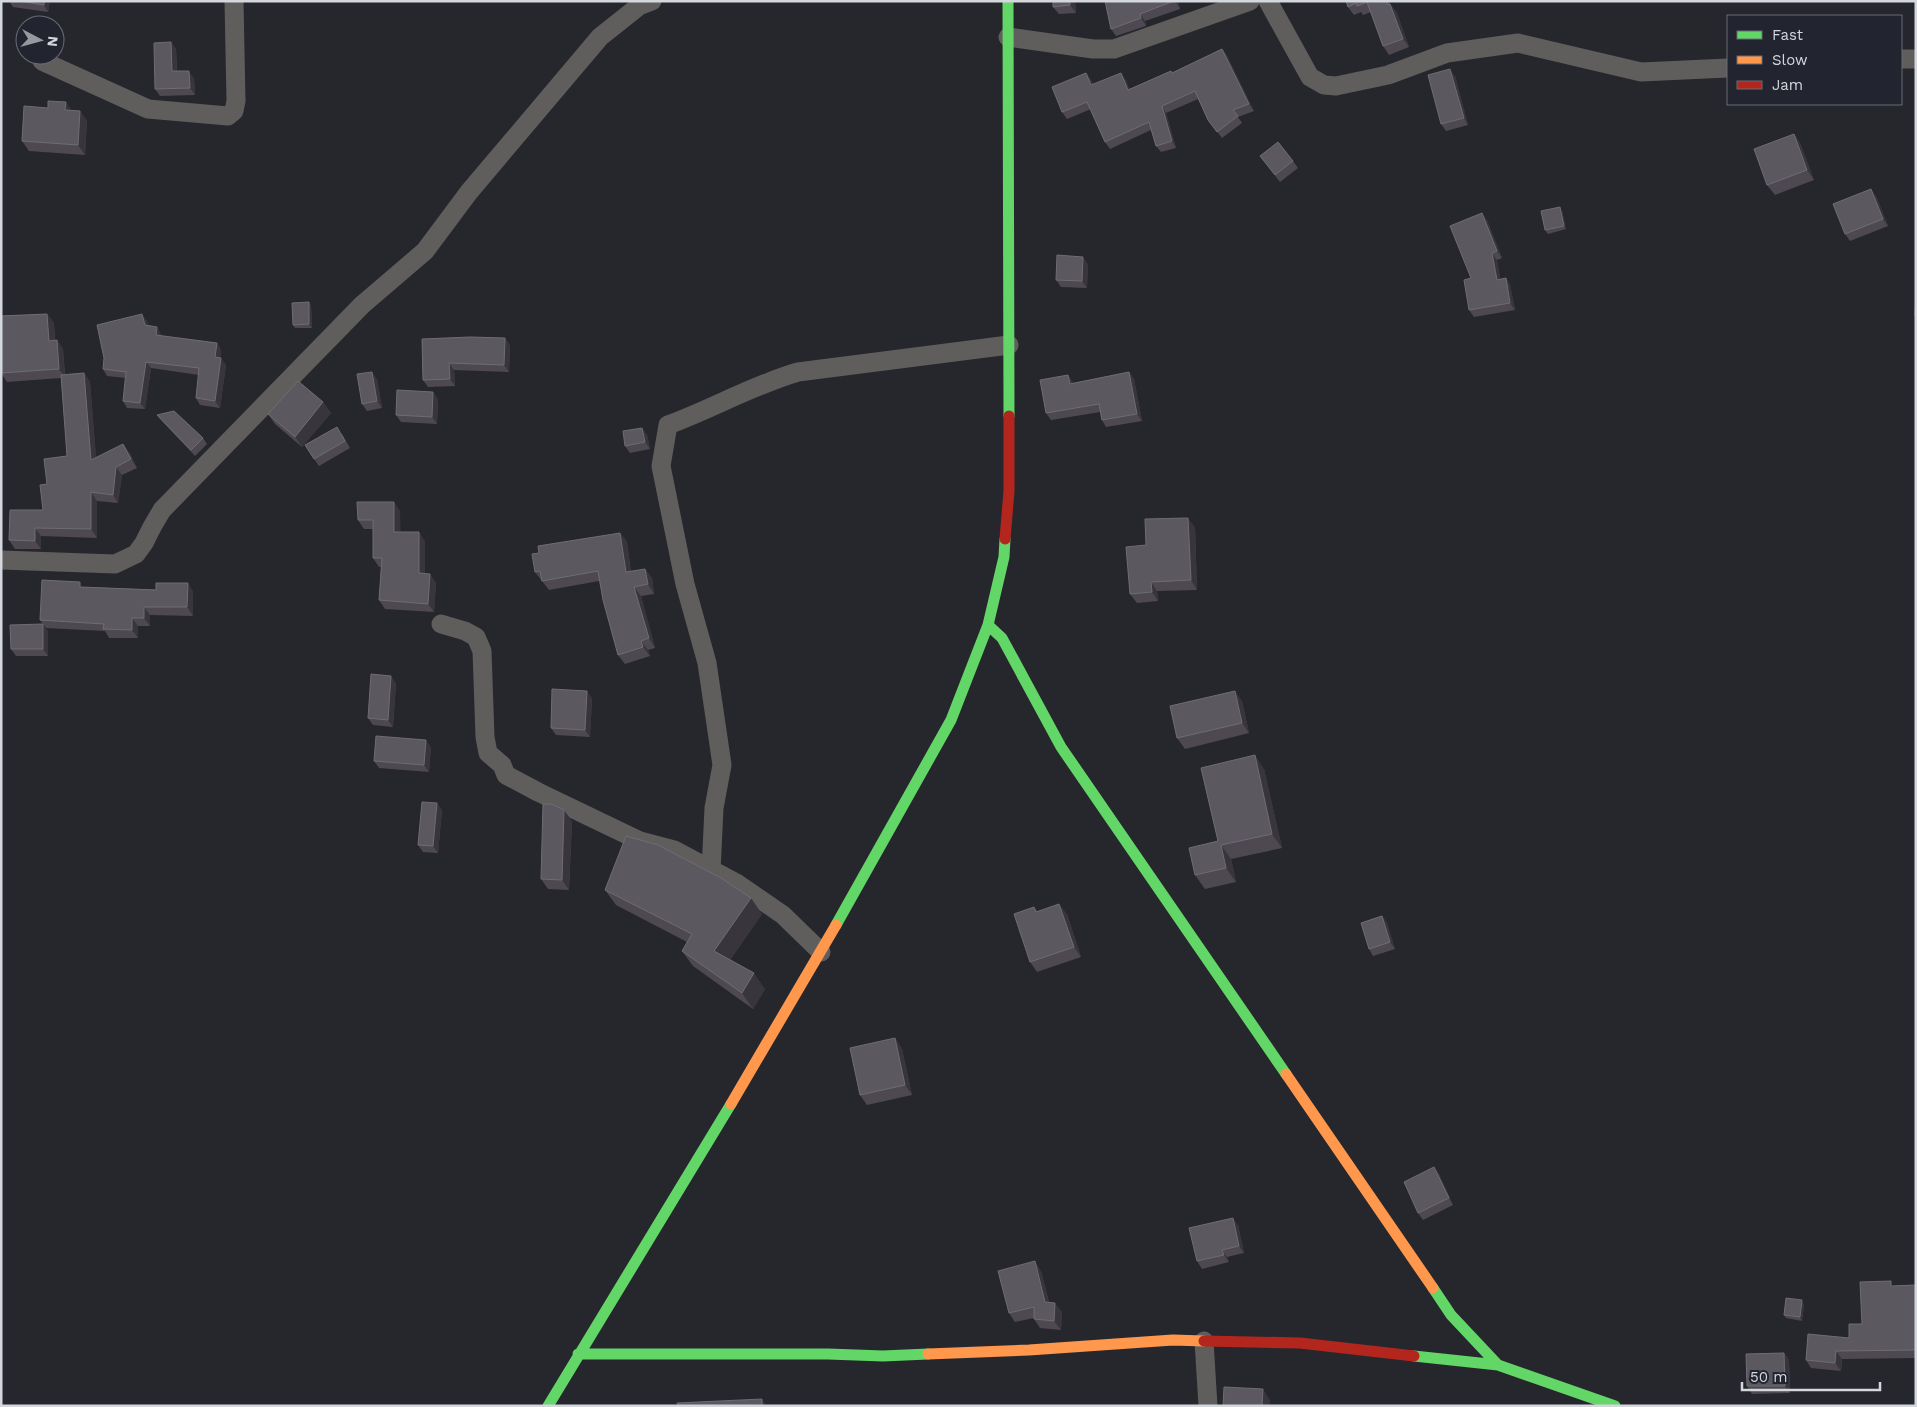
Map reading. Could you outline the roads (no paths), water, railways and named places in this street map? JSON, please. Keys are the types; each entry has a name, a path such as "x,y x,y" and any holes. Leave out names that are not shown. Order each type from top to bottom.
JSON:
{"street":[{"path":"51,65 148,109 228,116 234,111 236,101 234,1"},
{"path":"1,560 115,564 136,554 162,510 362,305 425,251 469,192 600,37 639,6 652,1"},
{"path":"548,1406 698,1160 886,839 951,720 988,625 1004,558 1010,491 1008,1"},
{"path":"1008,37 1098,49 1114,49 1250,1"},
{"path":"1268,1 1310,77 1324,85 1336,86 1388,75 1447,53 1518,44 1642,72 1727,68"},
{"path":"1902,59 1916,59"},
{"path":"711,871 714,808 722,765 707,663 685,584 661,466 668,425 776,379 798,372 1009,345"},
{"path":"441,624 465,631 476,637 482,651 485,738 488,753 502,765 506,775 640,841 674,850 738,884 783,914 821,952"},
{"path":"988,625 1002,638 1061,747 1451,1315 1498,1365"},
{"path":"578,1354 828,1354 883,1356 1029,1350 1174,1340 1300,1343 1498,1365 1615,1406"},
{"path":"1204,1340 1208,1406"}]}
